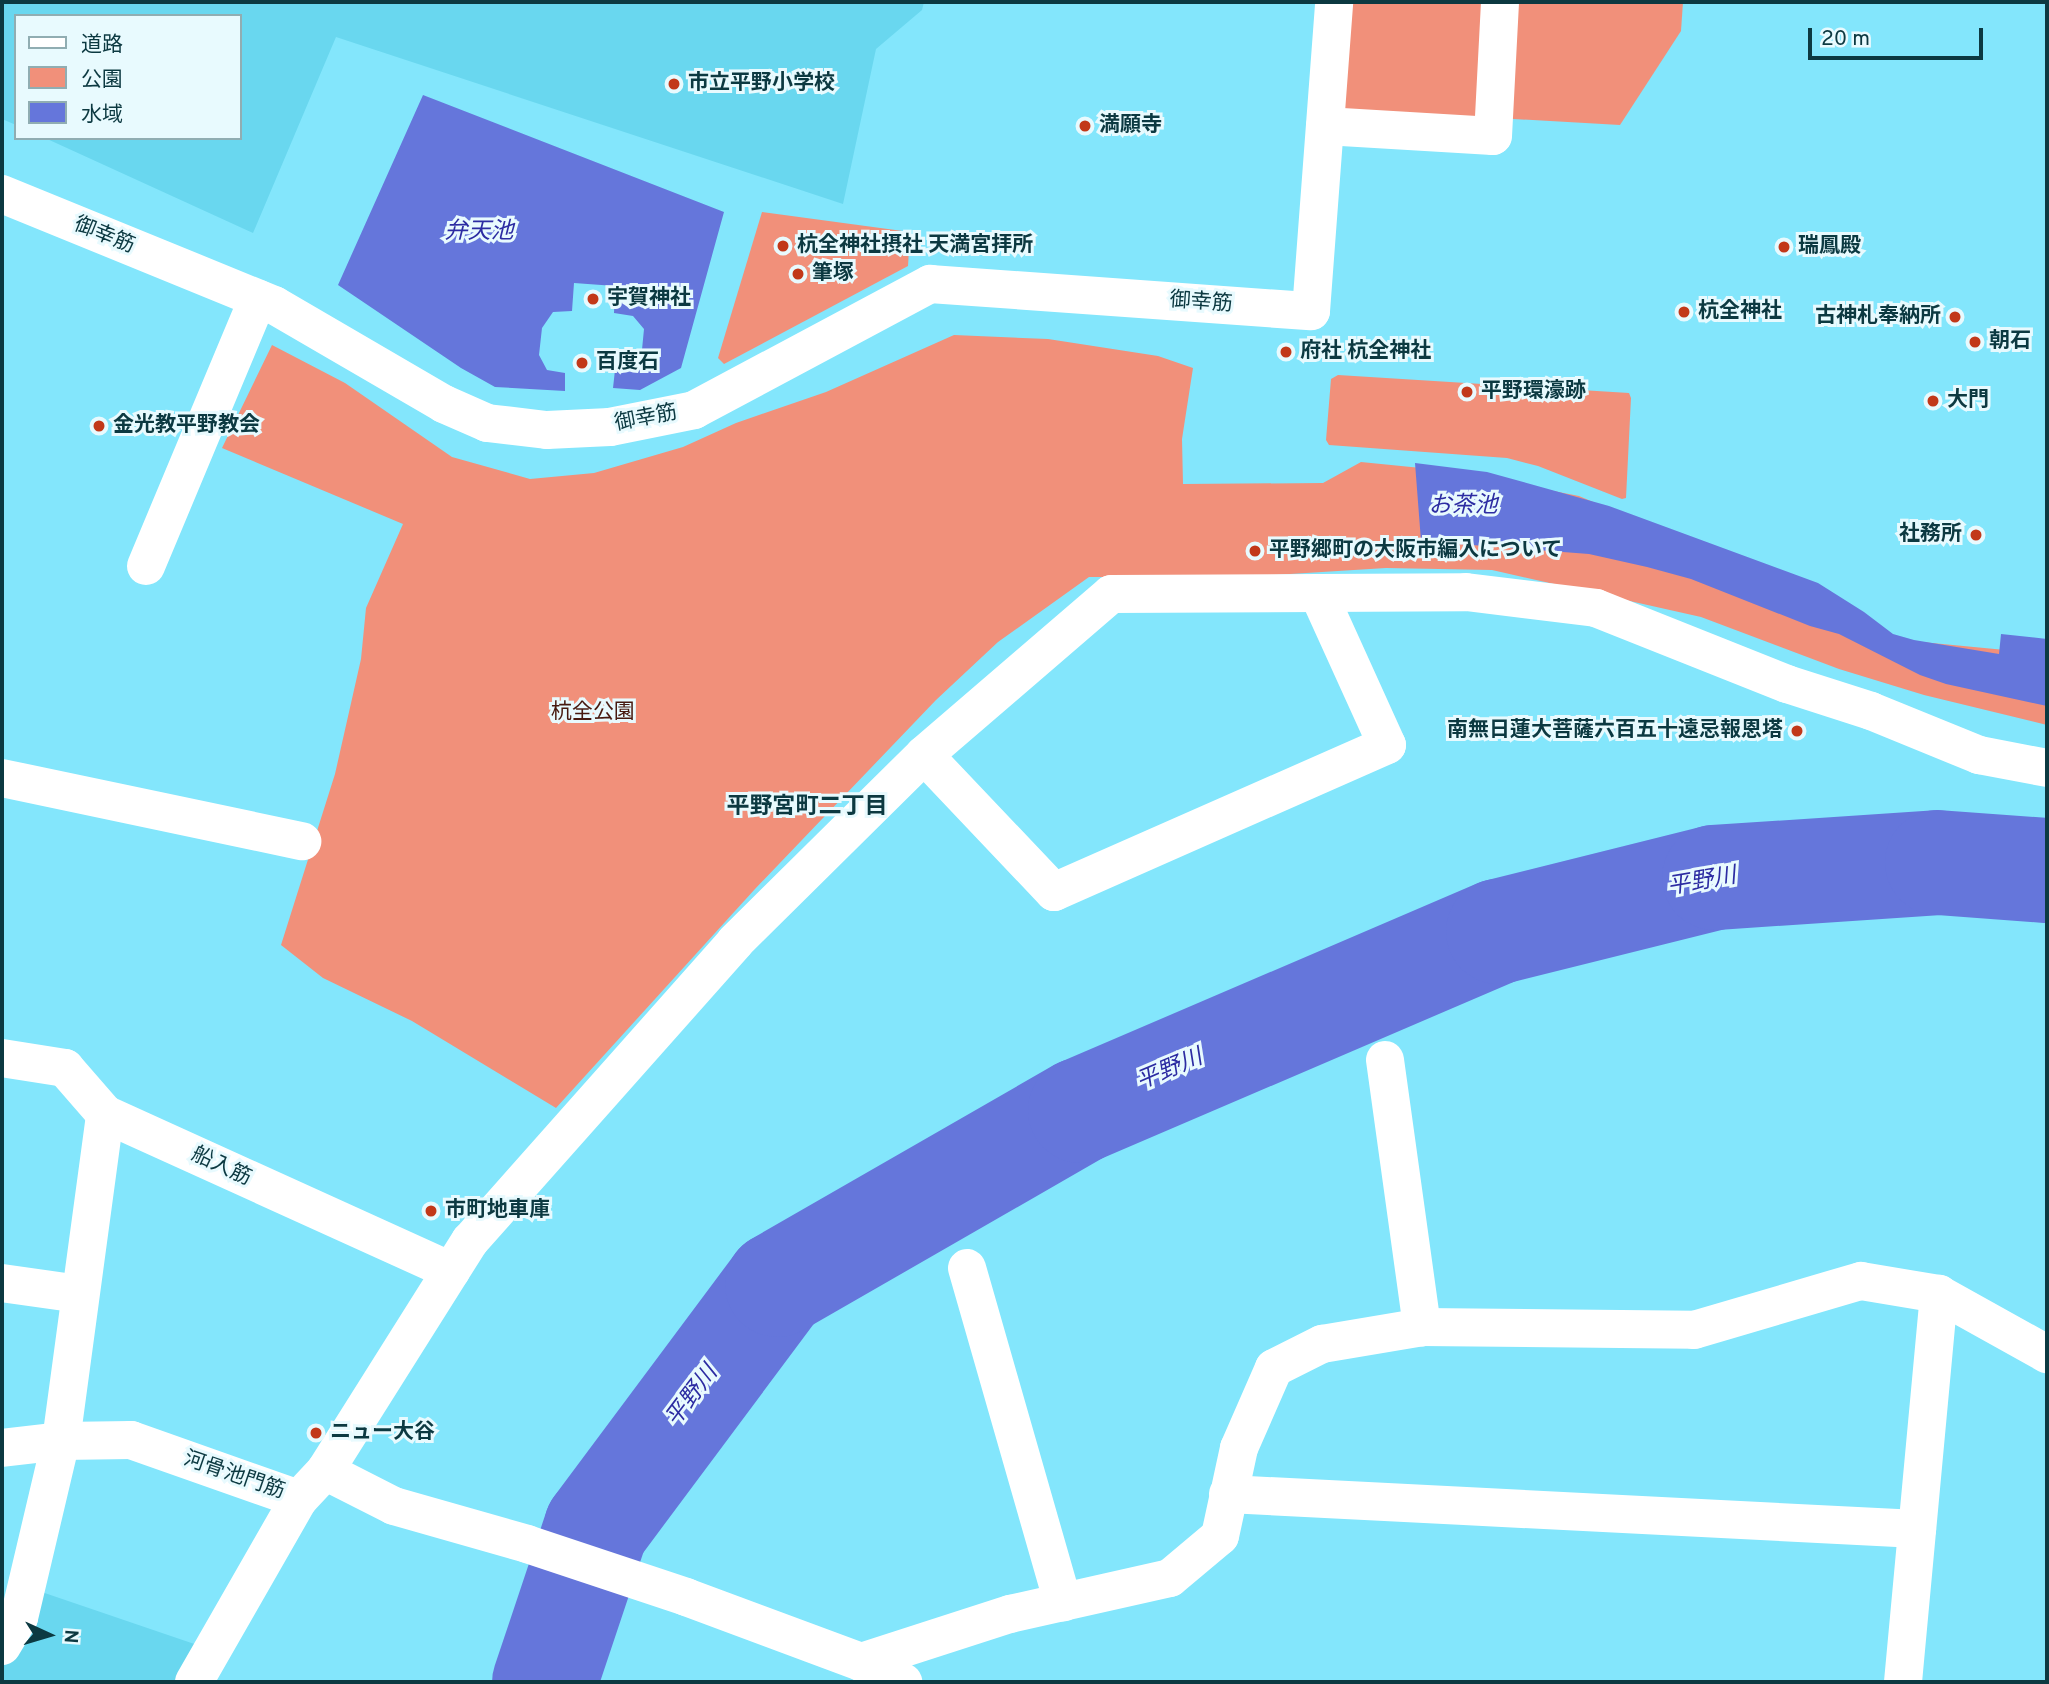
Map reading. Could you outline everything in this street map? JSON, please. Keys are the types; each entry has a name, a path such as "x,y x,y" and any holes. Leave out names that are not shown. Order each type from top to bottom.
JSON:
{"street":[{"path":"1334,2 1325,126 1493,136 1500,2"},
{"name":"御幸筋","path":"2,194 247,294 444,404 487,423 547,430 610,427 694,410 930,285 1311,311 1325,126"},
{"path":"146,566 247,294"},
{"name":"河骨池門筋","path":"2,1448 61,1441 131,1440 299,1499 324,1471 470,1241 735,942 924,755 1111,594 1466,592 1596,608 1787,684 1871,711 1979,755 2047,768"},
{"path":"924,755 1055,892 1387,745 1318,593"},
{"path":"2,778 302,841"},
{"name":"船入筋","path":"2,1058 65,1068 104,1114 451,1271"},
{"path":"1385,1060 1422,1327"},
{"path":"2,1646 19,1618 61,1441 104,1114"},
{"path":"967,1268 1063,1602"},
{"path":"865,1672 1010,1614 1170,1578 1220,1536 1239,1448 1274,1368 1322,1345 1422,1327 1694,1330 1861,1281 1938,1294 2047,1353"},
{"path":"2,1283 79,1294"},
{"path":"1903,1682 1938,1294"},
{"path":"324,1471 394,1506 527,1544 686,1597 865,1672 903,1682"},
{"path":"1228,1494 1917,1529"},
{"path":"194,1682 299,1499"}],"shaded area":[{"name":"市立平野小学校","path":"2,2 924,2 922,10 876,49 843,204 336,37 253,233 49,140 242,140 242,14 14,14 14,124 2,119"},
{"path":"27,1587 212,1650 194,1682 2,1682 2,1646"}],"green space":[{"path":"1348,2 1683,2 1681,31 1620,125 1339,109"},
{"path":"762,212 910,232 908,266 724,364 718,358"},
{"name":"杭全公園","path":"954,335 1048,339 1158,356 1193,368 1182,439 1183,484 1323,483 1361,462 1451,471 1579,496 1673,536 1890,639 2047,654 2047,725 1924,695 1839,669 1701,617 1492,570 1386,568 1241,577 1089,577 998,642 936,700 755,889 556,1108 412,1021 323,978 281,945 335,774 361,659 366,608 403,524 222,448 272,345 345,383 452,457 530,479 594,473 683,447 736,423 826,392"},
{"path":"1338,375 1629,393 1631,398 1626,498 1622,499 1538,466 1507,458 1329,445 1326,440 1331,379"}],"water":[{"name":"弁天池","path":"423,95 724,212 681,368 640,390 613,388 615,370 629,371 641,360 644,329 633,316 614,313 615,286 574,283 572,311 553,312 542,328 539,355 547,370 565,373 565,391 495,387 461,368 338,285"},
{"name":"お茶池","path":"1415,463 1487,472 1609,506 1818,583 1893,634 1914,640 1999,654 2001,634 2047,639 2047,706 1946,684 1920,675 1839,634 1810,626 1691,579 1647,567 1589,554 1421,541"}],"waterway":[{"name":"平野川","path":"544,1682 596,1527 777,1284 1080,1110 1498,931 1714,877 1937,862 2047,870"}],"place":[{"name":"市立平野小学校","path":"674,84"},
{"name":"満願寺","path":"1085,126"},
{"name":"杭全神社摂社 天満宮拝所","path":"783,246"},
{"name":"瑞鳳殿","path":"1784,247"},
{"name":"筆塚","path":"798,274"},
{"name":"宇賀神社","path":"593,299"},
{"name":"杭全神社","path":"1684,312"},
{"name":"古神札奉納所","path":"1955,317"},
{"name":"朝石","path":"1975,342"},
{"name":"府社 杭全神社","path":"1286,352"},
{"name":"百度石","path":"582,363"},
{"name":"平野環濠跡","path":"1467,392"},
{"name":"大門","path":"1933,401"},
{"name":"金光教平野教会","path":"99,426"},
{"name":"社務所","path":"1976,535"},
{"name":"平野郷町の大阪市編入について","path":"1255,551"},
{"name":"南無日蓮大菩薩六百五十遠忌報恩塔","path":"1797,731"},
{"name":"市町地車庫","path":"431,1211"},
{"name":"ニュー大谷","path":"316,1433"}],"district":[{"name":"平野宮町二丁目","path":"807,808"}]}
